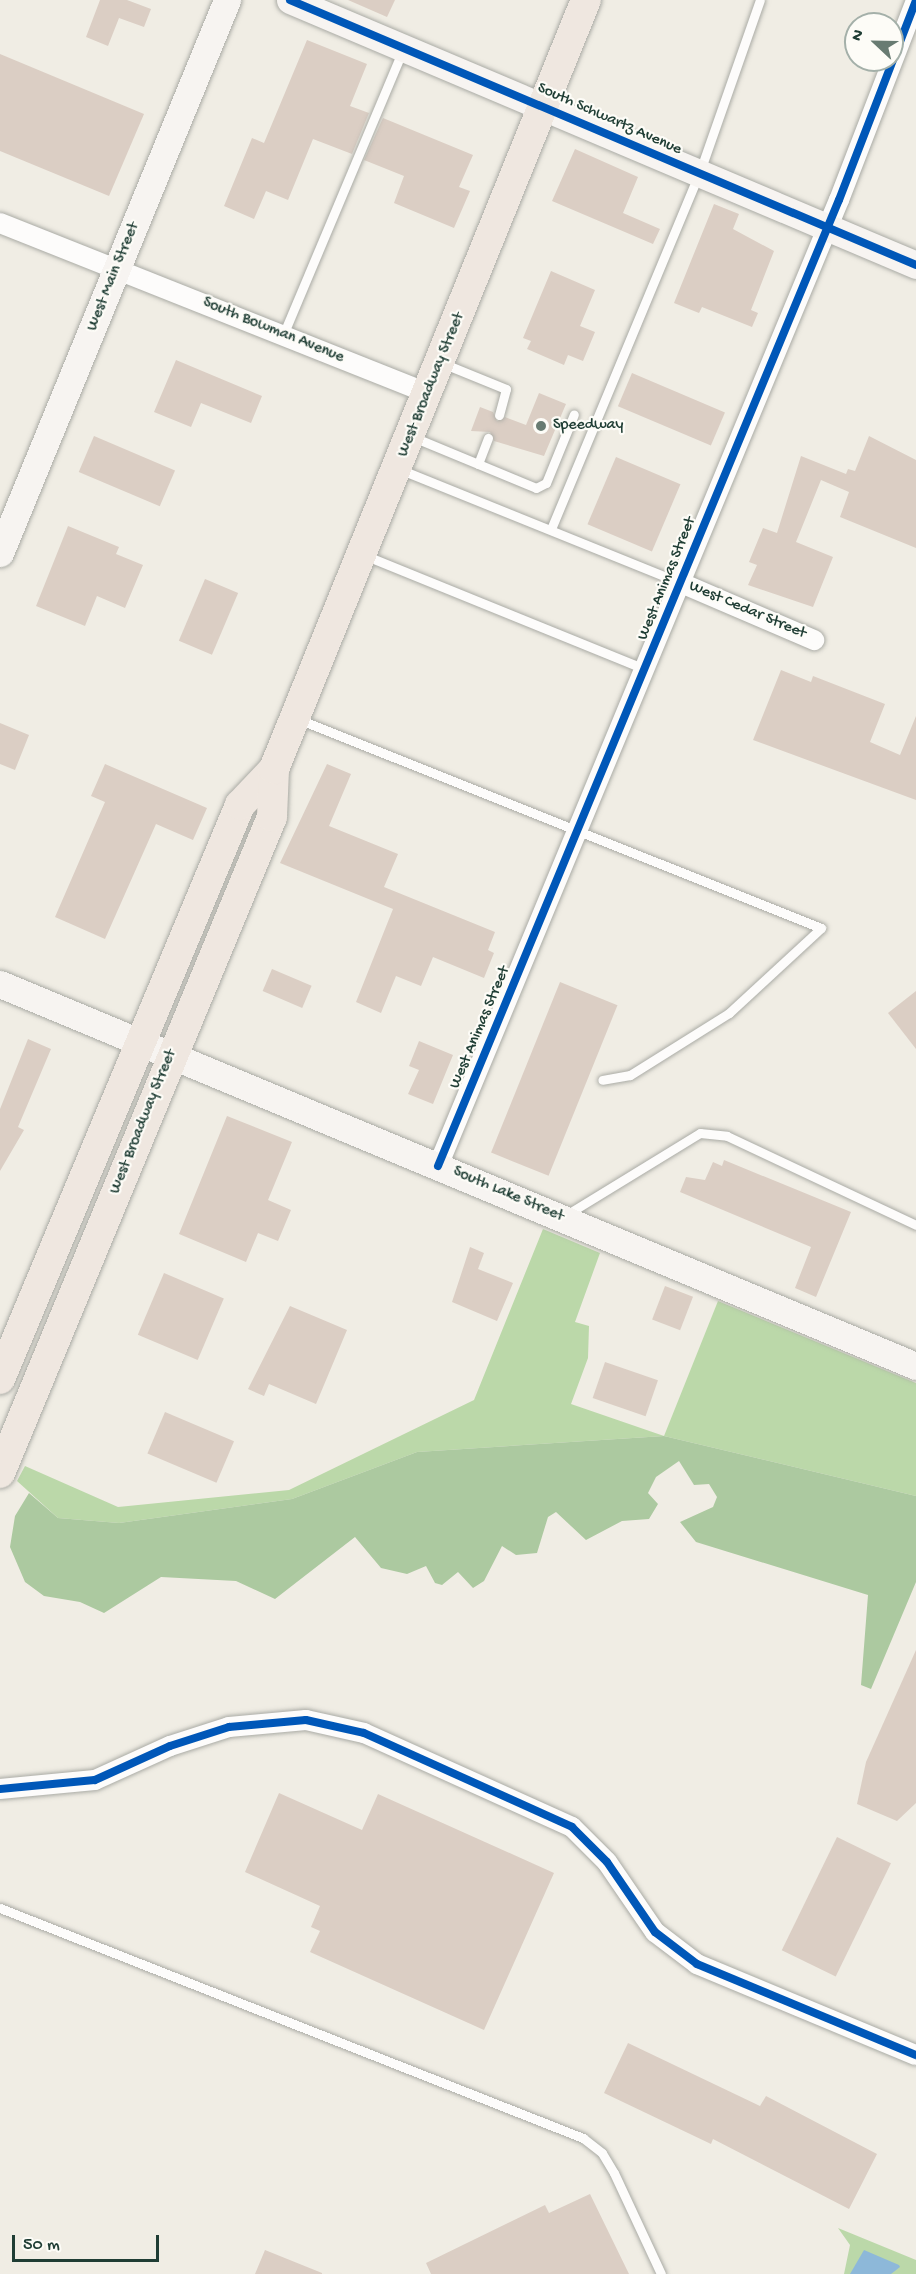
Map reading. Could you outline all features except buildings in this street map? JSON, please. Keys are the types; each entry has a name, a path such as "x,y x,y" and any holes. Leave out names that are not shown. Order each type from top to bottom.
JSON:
{"main road":[{"name":"West Main Street","path":"0,553 227,0"},
{"name":"South Schwartz Avenue","path":"290,0 916,265"},
{"name":"West Broadway Street","path":"0,1473 272,817 274,769 546,107 586,0"},
{"name":"West Broadway Street","path":"0,1379 240,805 274,769"},
{"name":"South Lake Street","path":"0,984 916,1366"}],"street":[{"name":"West Animas Street","path":"438,1166 828,228 916,0"},
{"name":"South Bowman Avenue","path":"0,223 429,394"},
{"name":"West Cedar Street","path":"681,583 813,640"},
{"path":"0,1789 95,1780 170,1746 230,1727 306,1720 364,1733 572,1827 607,1862 655,1932 697,1964 916,2055"}],"lane":[{"path":"551,529 699,174 760,0"},
{"path":"283,335 404,47"},
{"path":"441,363 506,389 499,414"},
{"path":"411,437 536,488 546,483 574,414"},
{"path":"478,464 489,438"},
{"path":"398,468 681,583"},
{"path":"362,555 645,669"},
{"path":"295,718 821,928 729,1013 630,1074 602,1080"},
{"path":"561,1218 700,1133 727,1136 916,1225"},
{"path":"0,1908 583,2138 614,2173 661,2274"}],"green space":[{"path":"543,1229 600,1253 575,1322 589,1326 588,1358 571,1404 664,1436 417,1452 292,1499 119,1523 58,1518 17,1481 25,1466 118,1507 289,1490 474,1400"},
{"path":"718,1301 916,1383 916,1496 664,1436"},
{"path":"664,1436 916,1496 916,1582 871,1689 861,1685 868,1595 696,1542 680,1522 713,1507 717,1497 709,1484 694,1485 679,1461 656,1477 648,1493 658,1504 649,1519 622,1521 586,1540 556,1512 548,1517 537,1553 516,1555 502,1546 484,1581 473,1588 458,1572 442,1585 435,1583 426,1566 407,1574 381,1568 355,1537 275,1599 236,1581 161,1577 104,1613 80,1602 44,1596 25,1582 10,1547 15,1516 29,1493 58,1518 119,1523 292,1499 417,1452"},
{"path":"838,2228 916,2260 916,2274 844,2274 850,2245"}],"water":[{"path":"864,2250 900,2267 891,2274 850,2274"}],"cycle path":[{"path":"290,0 916,265"},
{"path":"438,1166 839,200 916,0"},
{"path":"0,1789 95,1780 170,1746 229,1727 306,1720 364,1733 572,1827 607,1862 655,1932 697,1964 916,2055"}],"place":[{"name":"Speedway","path":"541,426"}]}
